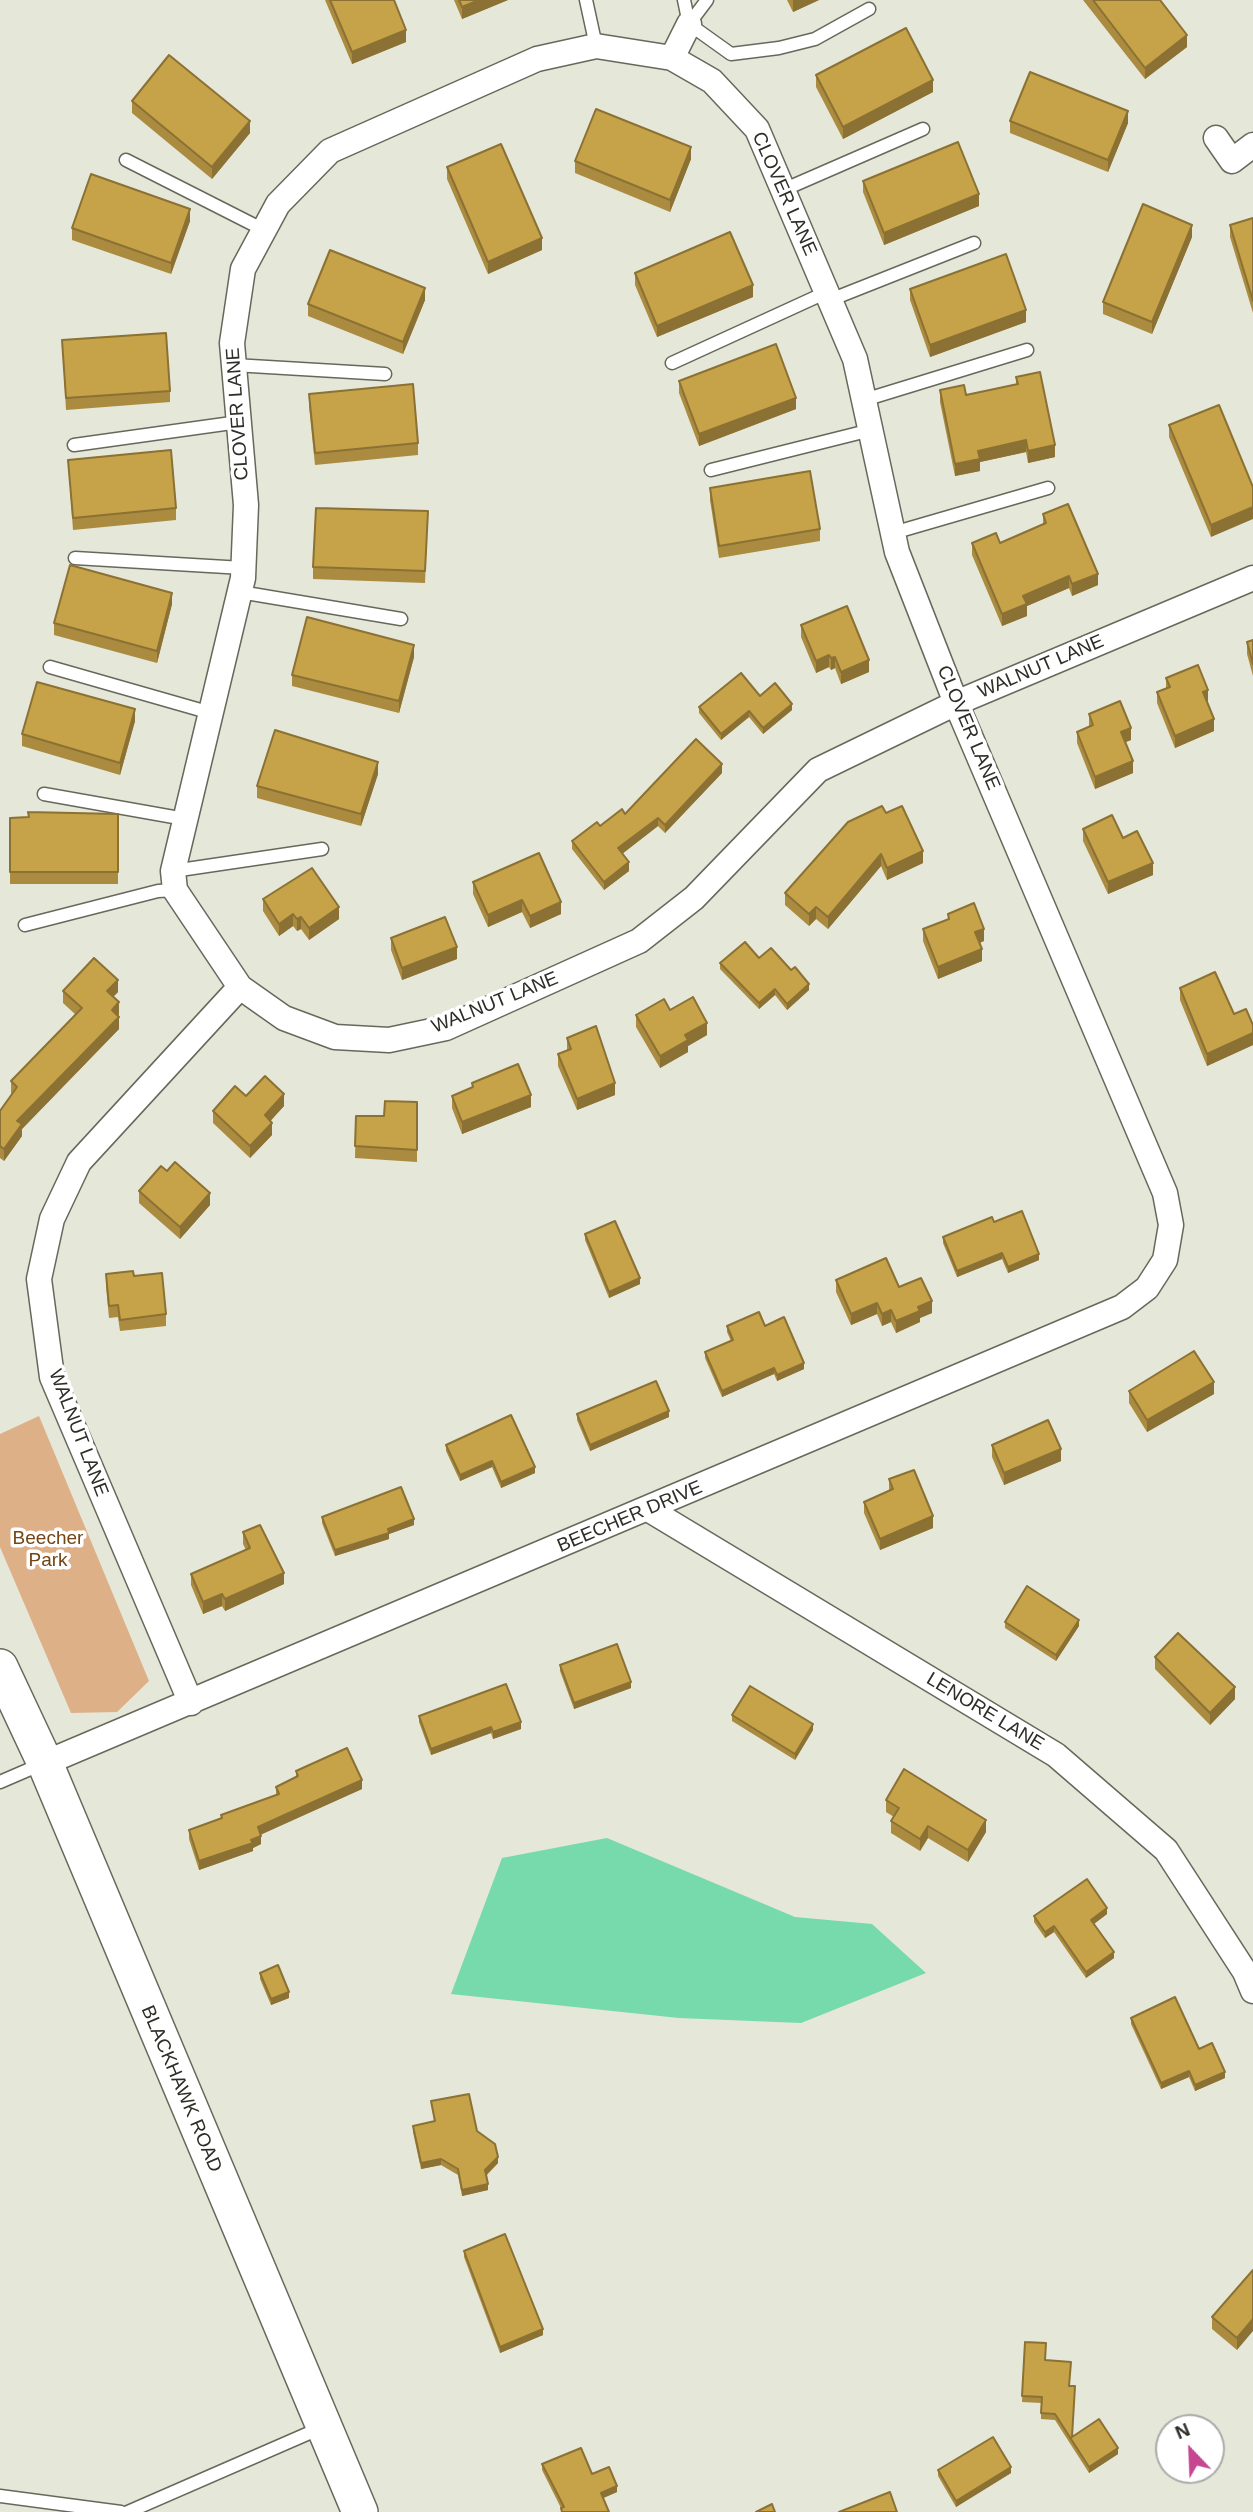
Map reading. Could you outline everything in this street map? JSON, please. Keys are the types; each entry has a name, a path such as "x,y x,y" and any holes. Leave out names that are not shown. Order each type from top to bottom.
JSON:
{"street":[{"path":"672,58 686,12"},
{"name":"CLOVER LANE","path":"174,880 185,819 242,580 246,505 232,343 243,269 278,204 330,151 537,59 596,46 672,58 712,81 757,129 855,359 897,552 956,703 1165,1193 1171,1225"},
{"path":"1216,138 1232,161 1253,145"},
{"name":"WALNUT LANE","path":"191,1703 52,1377 39,1279 52,1219 79,1162 240,987 284,1018 335,1037 389,1040 446,1028 639,941 694,898 818,770 956,703 1253,578"},
{"path":"174,880 240,987"},
{"name":"BEECHER DRIVE","path":"44,1763 1122,1307 1147,1288 1166,1260 1171,1225"},
{"name":"LENORE LANE","path":"648,1509 1056,1755 1166,1850 1245,1972 1253,1991"},
{"name":"BLACKHAWK ROAD","path":"0,1667 44,1763 360,2512"}],"lane":[{"path":"586,0 596,46"},
{"path":"707,0 686,12 731,54 779,48 815,39 869,9"},
{"path":"783,190 923,129"},
{"path":"126,160 264,230"},
{"path":"672,363 828,296 974,243"},
{"path":"864,400 1027,350"},
{"path":"234,365 385,374"},
{"path":"74,446 239,422"},
{"path":"711,470 871,430"},
{"path":"893,533 1048,488"},
{"path":"75,558 242,580 401,619"},
{"path":"50,667 211,713"},
{"path":"44,794 185,819"},
{"path":"25,925 158,891 174,880 323,849"},
{"path":"0,1782 44,1763"},
{"path":"128,2512 323,2427"},
{"path":"0,2496 121,2512"}],"green space":[{"name":"Beecher Park","path":"39,1416 149,1681 117,1712 71,1713 0,1547 0,1434"}],"shaded area":[{"path":"607,1838 795,1917 872,1924 926,1973 801,2023 679,2018 451,1994 502,1858"}],"building":[{"path":"330,0 394,0 406,30 352,52"},
{"path":"459,0 479,0 462,7"},
{"path":"1093,0 1160,0 1187,35 1145,68"},
{"path":"906,28 933,80 843,127 816,75"},
{"path":"169,55 250,121 212,167 132,101"},
{"path":"1030,72 1128,111 1108,160 1010,121"},
{"path":"596,109 691,147 670,200 575,161"},
{"path":"958,142 979,194 884,233 863,181"},
{"path":"501,144 542,238 488,262 447,167"},
{"path":"91,174 190,209 171,263 72,228"},
{"path":"1143,204 1192,225 1152,322 1103,302"},
{"path":"1253,218 1253,301 1230,225"},
{"path":"730,232 753,285 657,326 635,273"},
{"path":"330,250 425,288 403,342 308,304"},
{"path":"1006,254 1026,310 930,345 910,289"},
{"path":"166,333 170,391 66,398 62,340"},
{"path":"776,344 796,398 699,434 679,381"},
{"path":"1040,372 1055,445 1028,451 1026,440 978,451 980,459 955,464 940,390 964,385 966,395 1018,384 1016,377"},
{"path":"413,384 418,443 315,453 309,394"},
{"path":"1219,405 1253,487 1253,507 1211,525 1169,425"},
{"path":"171,450 176,508 73,518 68,460"},
{"path":"810,471 820,529 719,546 710,488"},
{"path":"1068,504 1098,574 1072,584 1069,576 1023,596 1027,604 1002,614 972,543 996,533 1000,543 1046,523 1043,514"},
{"path":"316,508 428,511 425,571 313,567"},
{"path":"70,565 172,593 157,651 54,623"},
{"path":"847,606 869,660 841,672 835,657 831,658 829,655 816,661 801,625"},
{"path":"307,617 414,645 399,701 292,675"},
{"path":"1253,640 1253,664 1247,642"},
{"path":"1198,665 1208,690 1203,692 1214,719 1175,736 1157,692 1170,687 1166,678"},
{"path":"741,673 760,696 775,683 792,704 763,728 749,711 721,734 699,707"},
{"path":"37,682 135,709 120,763 22,734"},
{"path":"1120,701 1131,728 1121,732 1133,761 1095,777 1077,732 1093,725 1089,714"},
{"path":"275,730 378,762 361,814 257,786"},
{"path":"696,739 722,764 665,825 658,818 618,848 629,862 604,882 572,841 597,822 600,826 622,809 625,814"},
{"path":"882,806 886,813 902,806 923,851 887,868 881,854 828,917 816,907 809,914 785,893 848,822"},
{"path":"28,812 118,814 118,872 10,872 10,818 29,817"},
{"path":"1112,815 1123,838 1137,831 1153,863 1108,882 1083,829"},
{"path":"539,853 561,902 530,916 522,900 488,915 473,882"},
{"path":"312,868 339,907 309,928 301,917 297,919 293,914 279,924 263,899"},
{"path":"974,903 984,929 975,932 982,949 938,967 923,929 949,919 948,914"},
{"path":"445,917 457,947 402,968 391,938"},
{"path":"745,942 759,958 771,948 791,970 795,967 809,984 787,1004 775,989 759,1003 720,963"},
{"path":"94,958 118,980 107,991 119,1002 112,1010 119,1017 17,1121 22,1124 4,1149 0,1146 0,1111 17,1087 11,1081 82,1008 63,991"},
{"path":"1215,972 1234,1014 1246,1009 1253,1025 1253,1033 1207,1054 1180,988"},
{"path":"693,997 707,1023 685,1035 688,1040 660,1056 636,1015 664,999 670,1010"},
{"path":"596,1026 615,1083 577,1099 558,1054 571,1049 567,1038"},
{"path":"518,1064 531,1095 462,1122 452,1096 473,1087 472,1083"},
{"path":"265,1076 284,1094 265,1115 272,1123 250,1146 213,1111 235,1086 246,1096"},
{"path":"385,1101 417,1102 417,1150 355,1146 356,1116 384,1116"},
{"path":"175,1162 210,1193 180,1227 139,1191 161,1166 167,1171"},
{"path":"1022,1211 1039,1254 1008,1267 1002,1253 957,1271 943,1237 992,1217 994,1222"},
{"path":"615,1221 640,1278 609,1292 585,1234"},
{"path":"886,1258 899,1287 921,1278 932,1301 918,1307 920,1311 896,1321 891,1310 882,1314 877,1303 851,1314 836,1280"},
{"path":"133,1271 134,1276 162,1273 166,1314 120,1320 118,1305 109,1306 106,1274"},
{"path":"759,1312 765,1326 784,1317 804,1363 777,1375 774,1368 722,1391 705,1352 733,1340 727,1326"},
{"path":"1194,1351 1214,1382 1147,1420 1129,1391"},
{"path":"656,1381 669,1411 590,1445 577,1414"},
{"path":"511,1415 535,1467 501,1482 492,1461 460,1475 446,1445"},
{"path":"1048,1420 1061,1449 1004,1473 992,1445"},
{"path":"914,1470 933,1516 880,1539 864,1502 893,1489 889,1479"},
{"path":"401,1487 414,1519 388,1529 389,1533 335,1550 322,1517"},
{"path":"260,1525 284,1573 225,1599 222,1594 203,1602 191,1574 250,1548 243,1532"},
{"path":"1027,1586 1079,1620 1056,1655 1005,1622"},
{"path":"1178,1633 1235,1687 1210,1713 1155,1657"},
{"path":"617,1644 631,1682 574,1703 560,1665"},
{"path":"506,1684 521,1722 493,1732 491,1727 431,1749 419,1716"},
{"path":"750,1686 813,1724 795,1754 732,1715"},
{"path":"347,1748 362,1780 258,1827 261,1836 251,1840 253,1843 199,1861 189,1830 279,1794 276,1787 298,1776 296,1771"},
{"path":"904,1769 986,1820 968,1850 928,1826 920,1839 891,1821 899,1808 886,1800"},
{"path":"1087,1879 1107,1908 1091,1920 1114,1952 1086,1972 1054,1926 1045,1932 1034,1916"},
{"path":"278,1965 289,1992 271,1999 260,1973"},
{"path":"1175,1997 1199,2049 1212,2043 1225,2072 1195,2085 1189,2071 1161,2083 1131,2018"},
{"path":"469,2094 477,2131 495,2144 498,2157 485,2170 488,2184 462,2190 458,2169 441,2159 421,2163 413,2126 435,2121 431,2101"},
{"path":"505,2234 543,2329 500,2347 464,2251"},
{"path":"1253,2270 1253,2319 1237,2338 1212,2317"},
{"path":"1025,2342 1046,2343 1045,2360 1071,2362 1069,2386 1075,2386 1072,2437 1099,2419 1118,2448 1089,2467 1055,2414 1041,2413 1042,2397 1022,2396"},
{"path":"993,2437 1011,2467 956,2501 938,2470"},
{"path":"581,2448 592,2474 609,2467 617,2486 601,2493 609,2512 562,2512 561,2508 564,2507 542,2464"},
{"path":"890,2492 897,2512 839,2512"},
{"path":"772,2504 775,2512 756,2512"}]}
